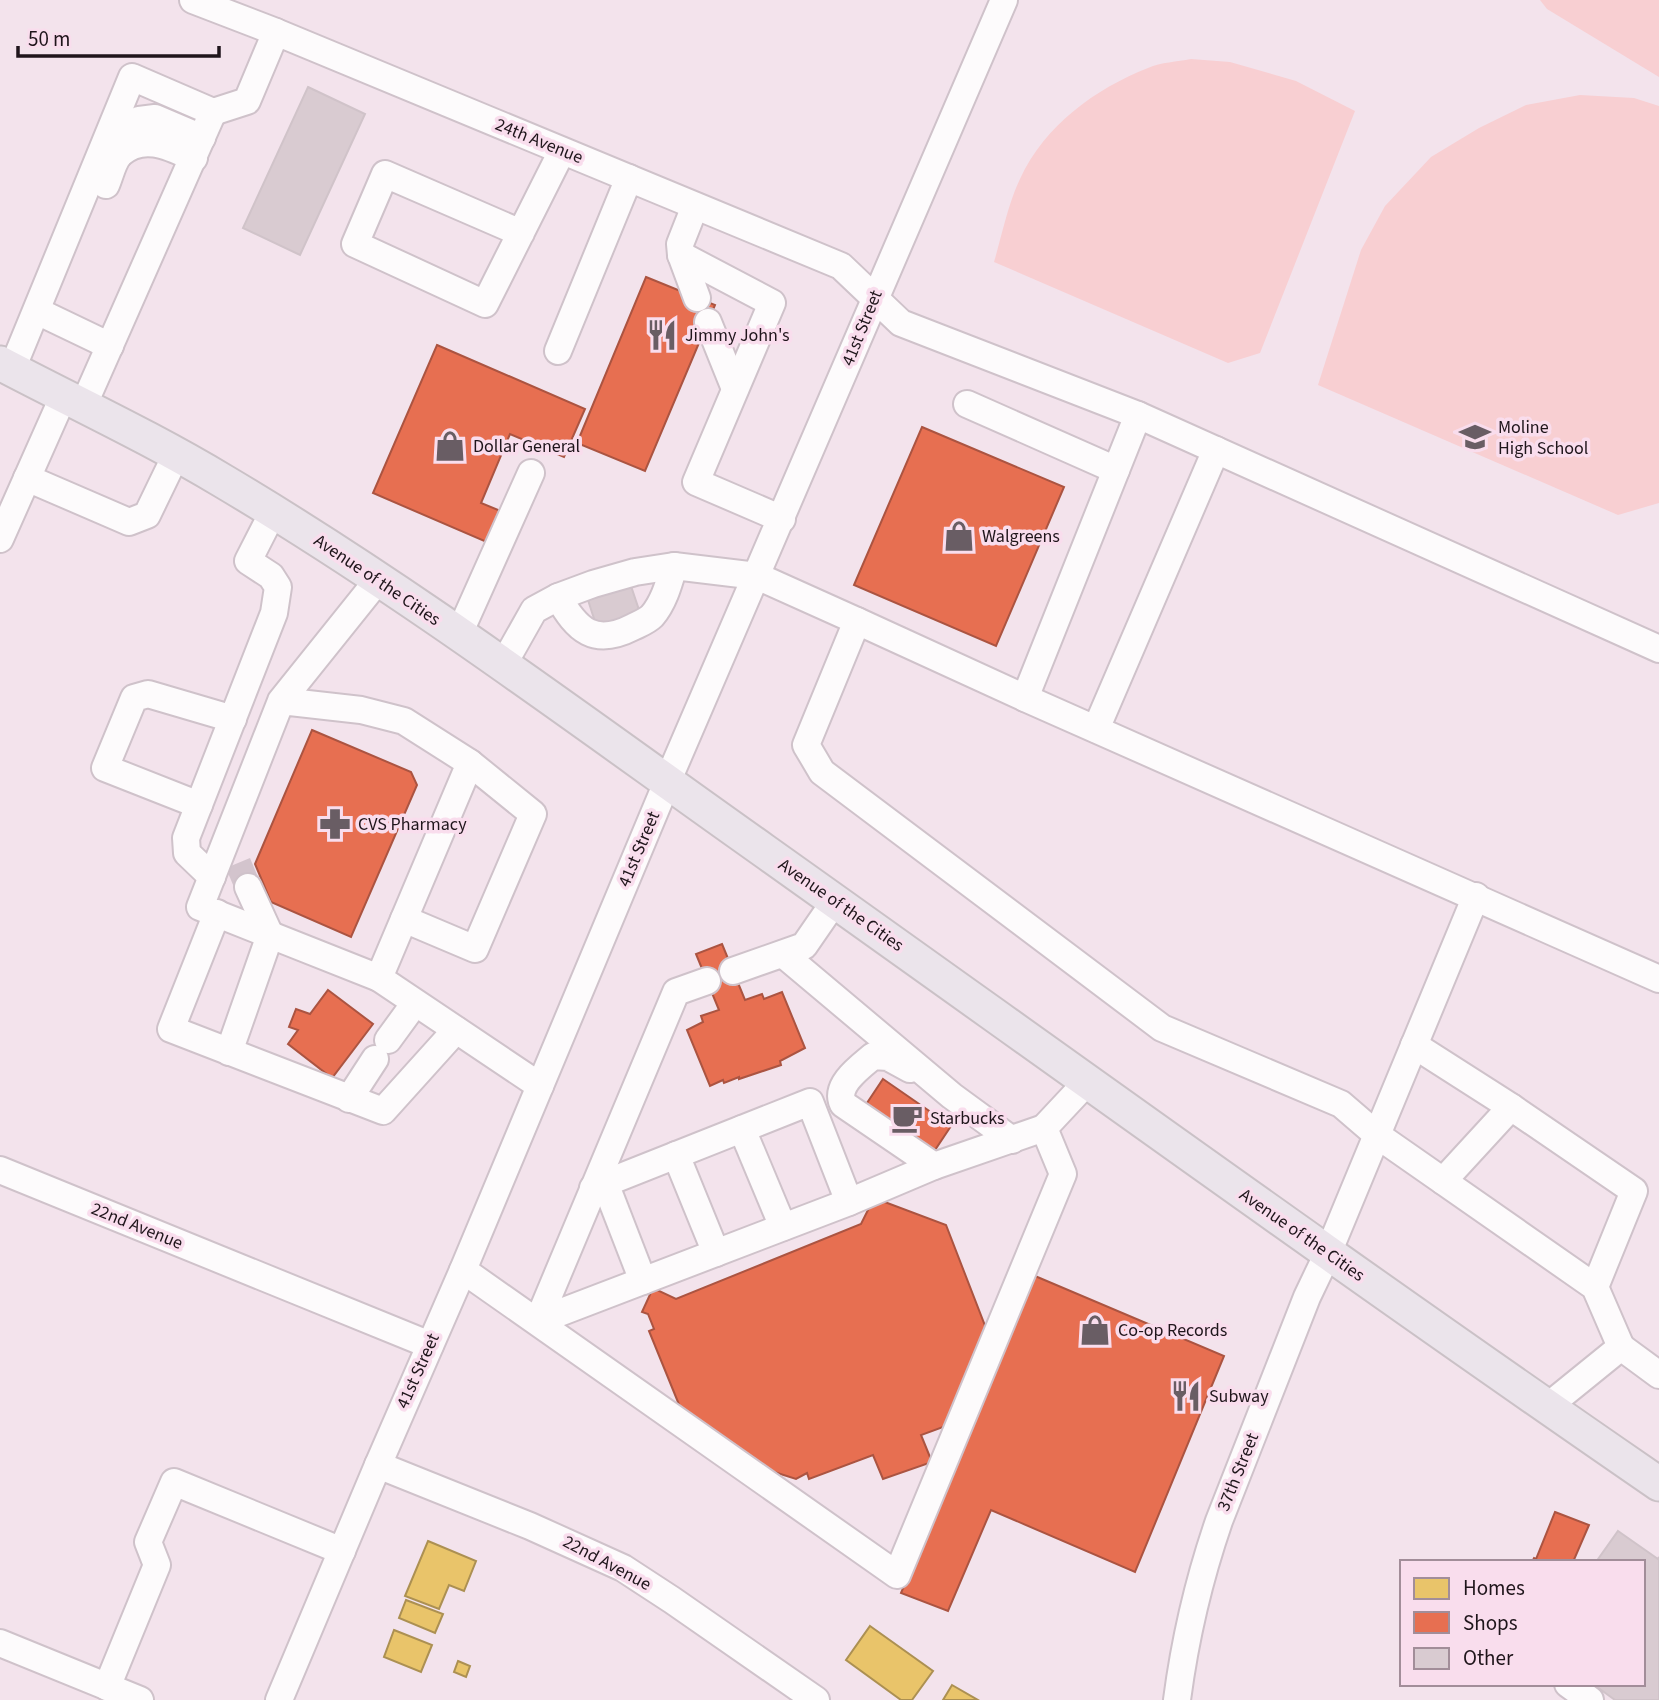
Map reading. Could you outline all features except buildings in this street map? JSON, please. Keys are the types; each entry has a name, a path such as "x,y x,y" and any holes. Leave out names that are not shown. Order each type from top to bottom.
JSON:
{"main road":[{"name":"Avenue of the Cities","path":"6,366 74,399 273,512 458,634 668,780 1328,1254 1659,1485"}],"street":[{"name":"24th Avenue","path":"193,0 841,266 901,323 1138,415 1659,649"},
{"name":"41st Street","path":"279,1700 668,780 1004,0"},
{"path":"6,366 37,311 132,77 213,112 247,102 276,32"},
{"path":"0,539 27,478 74,399 110,346 213,112"},
{"path":"46,285 71,266 119,155 137,144 159,142 198,148"},
{"path":"522,233 385,174 355,244 485,304 522,233 562,151"},
{"path":"558,351 629,178"},
{"path":"695,206 680,243 681,255 735,389"},
{"path":"681,255 772,303 696,482 782,519"},
{"path":"37,311 110,346"},
{"path":"967,404 1116,470"},
{"path":"1025,698 1138,415"},
{"path":"1096,729 1216,450"},
{"path":"27,478 129,522 148,515 176,455"},
{"path":"458,634 531,473"},
{"path":"212,877 187,853 186,838 274,612 278,587 271,576 248,561 273,512"},
{"path":"558,597 570,618 584,631 602,637 624,632 650,618 666,594 674,566"},
{"path":"503,665 534,610 558,597 635,572 674,566 757,576 1659,979"},
{"path":"378,580 281,701 200,906 379,978 540,1086"},
{"path":"857,621 806,745 822,772 1162,1028 1341,1104 1377,1135 1595,1287 1621,1347 1659,1375"},
{"path":"199,805 105,768 134,698 148,694 233,719"},
{"path":"281,701 360,710 404,721 470,763 533,814 475,949 404,919"},
{"path":"379,978 470,763"},
{"path":"226,839 270,935 229,1052"},
{"name":"37th Street","path":"1177,1700 1183,1653 1212,1540 1307,1297 1328,1254 1475,896"},
{"path":"733,971 804,946 835,901"},
{"path":"217,914 171,1029 383,1111 456,1030"},
{"path":"783,954 952,1096 1012,1140"},
{"path":"538,1321 599,1185 676,992 708,981"},
{"path":"349,1099 415,1003"},
{"path":"1414,1045 1634,1191 1595,1287"},
{"path":"934,1166 843,1104 841,1090 873,1056 888,1057 952,1096"},
{"path":"538,1321 849,1202 934,1166 1044,1128 1087,1082"},
{"path":"599,1185 810,1101 849,1202"},
{"path":"1443,1181 1511,1107"},
{"path":"463,1270 897,1575 1063,1174 1044,1128"},
{"path":"742,1129 783,1227"},
{"path":"676,1155 716,1253"},
{"name":"22nd Avenue","path":"0,1170 430,1345"},
{"path":"599,1185 643,1281"},
{"path":"1547,1408 1621,1347"},
{"name":"22nd Avenue","path":"378,1465 541,1530 623,1568 816,1700"},
{"path":"107,1687 157,1565 148,1542 174,1482 342,1551"},
{"path":"0,1643 140,1700"},
{"path":"1570,1686 1590,1700"}],"shaded area":[{"path":"1540,0 1659,0 1659,77 1547,9"},
{"path":"1191,59 1230,62 1296,81 1355,111 1260,353 1228,363 994,262 1020,179 1043,142 1058,126 1091,98 1128,77 1158,64"},
{"path":"1580,95 1634,98 1659,106 1659,503 1618,515 1318,385 1361,250 1385,206 1431,157 1479,128 1526,105"}],"tunnel":[{"path":"238,863 248,887"}],"place":[{"name":"Jimmy John's","path":"662,335"},
{"name":"Moline High School","path":"1475,437"},
{"name":"Dollar General","path":"450,446"},
{"name":"Walgreens","path":"959,536"},
{"name":"CVS Pharmacy","path":"335,824"},
{"name":"Starbucks","path":"907,1118"},
{"name":"Co-op Records","path":"1095,1330"},
{"name":"Subway","path":"1186,1396"}]}
